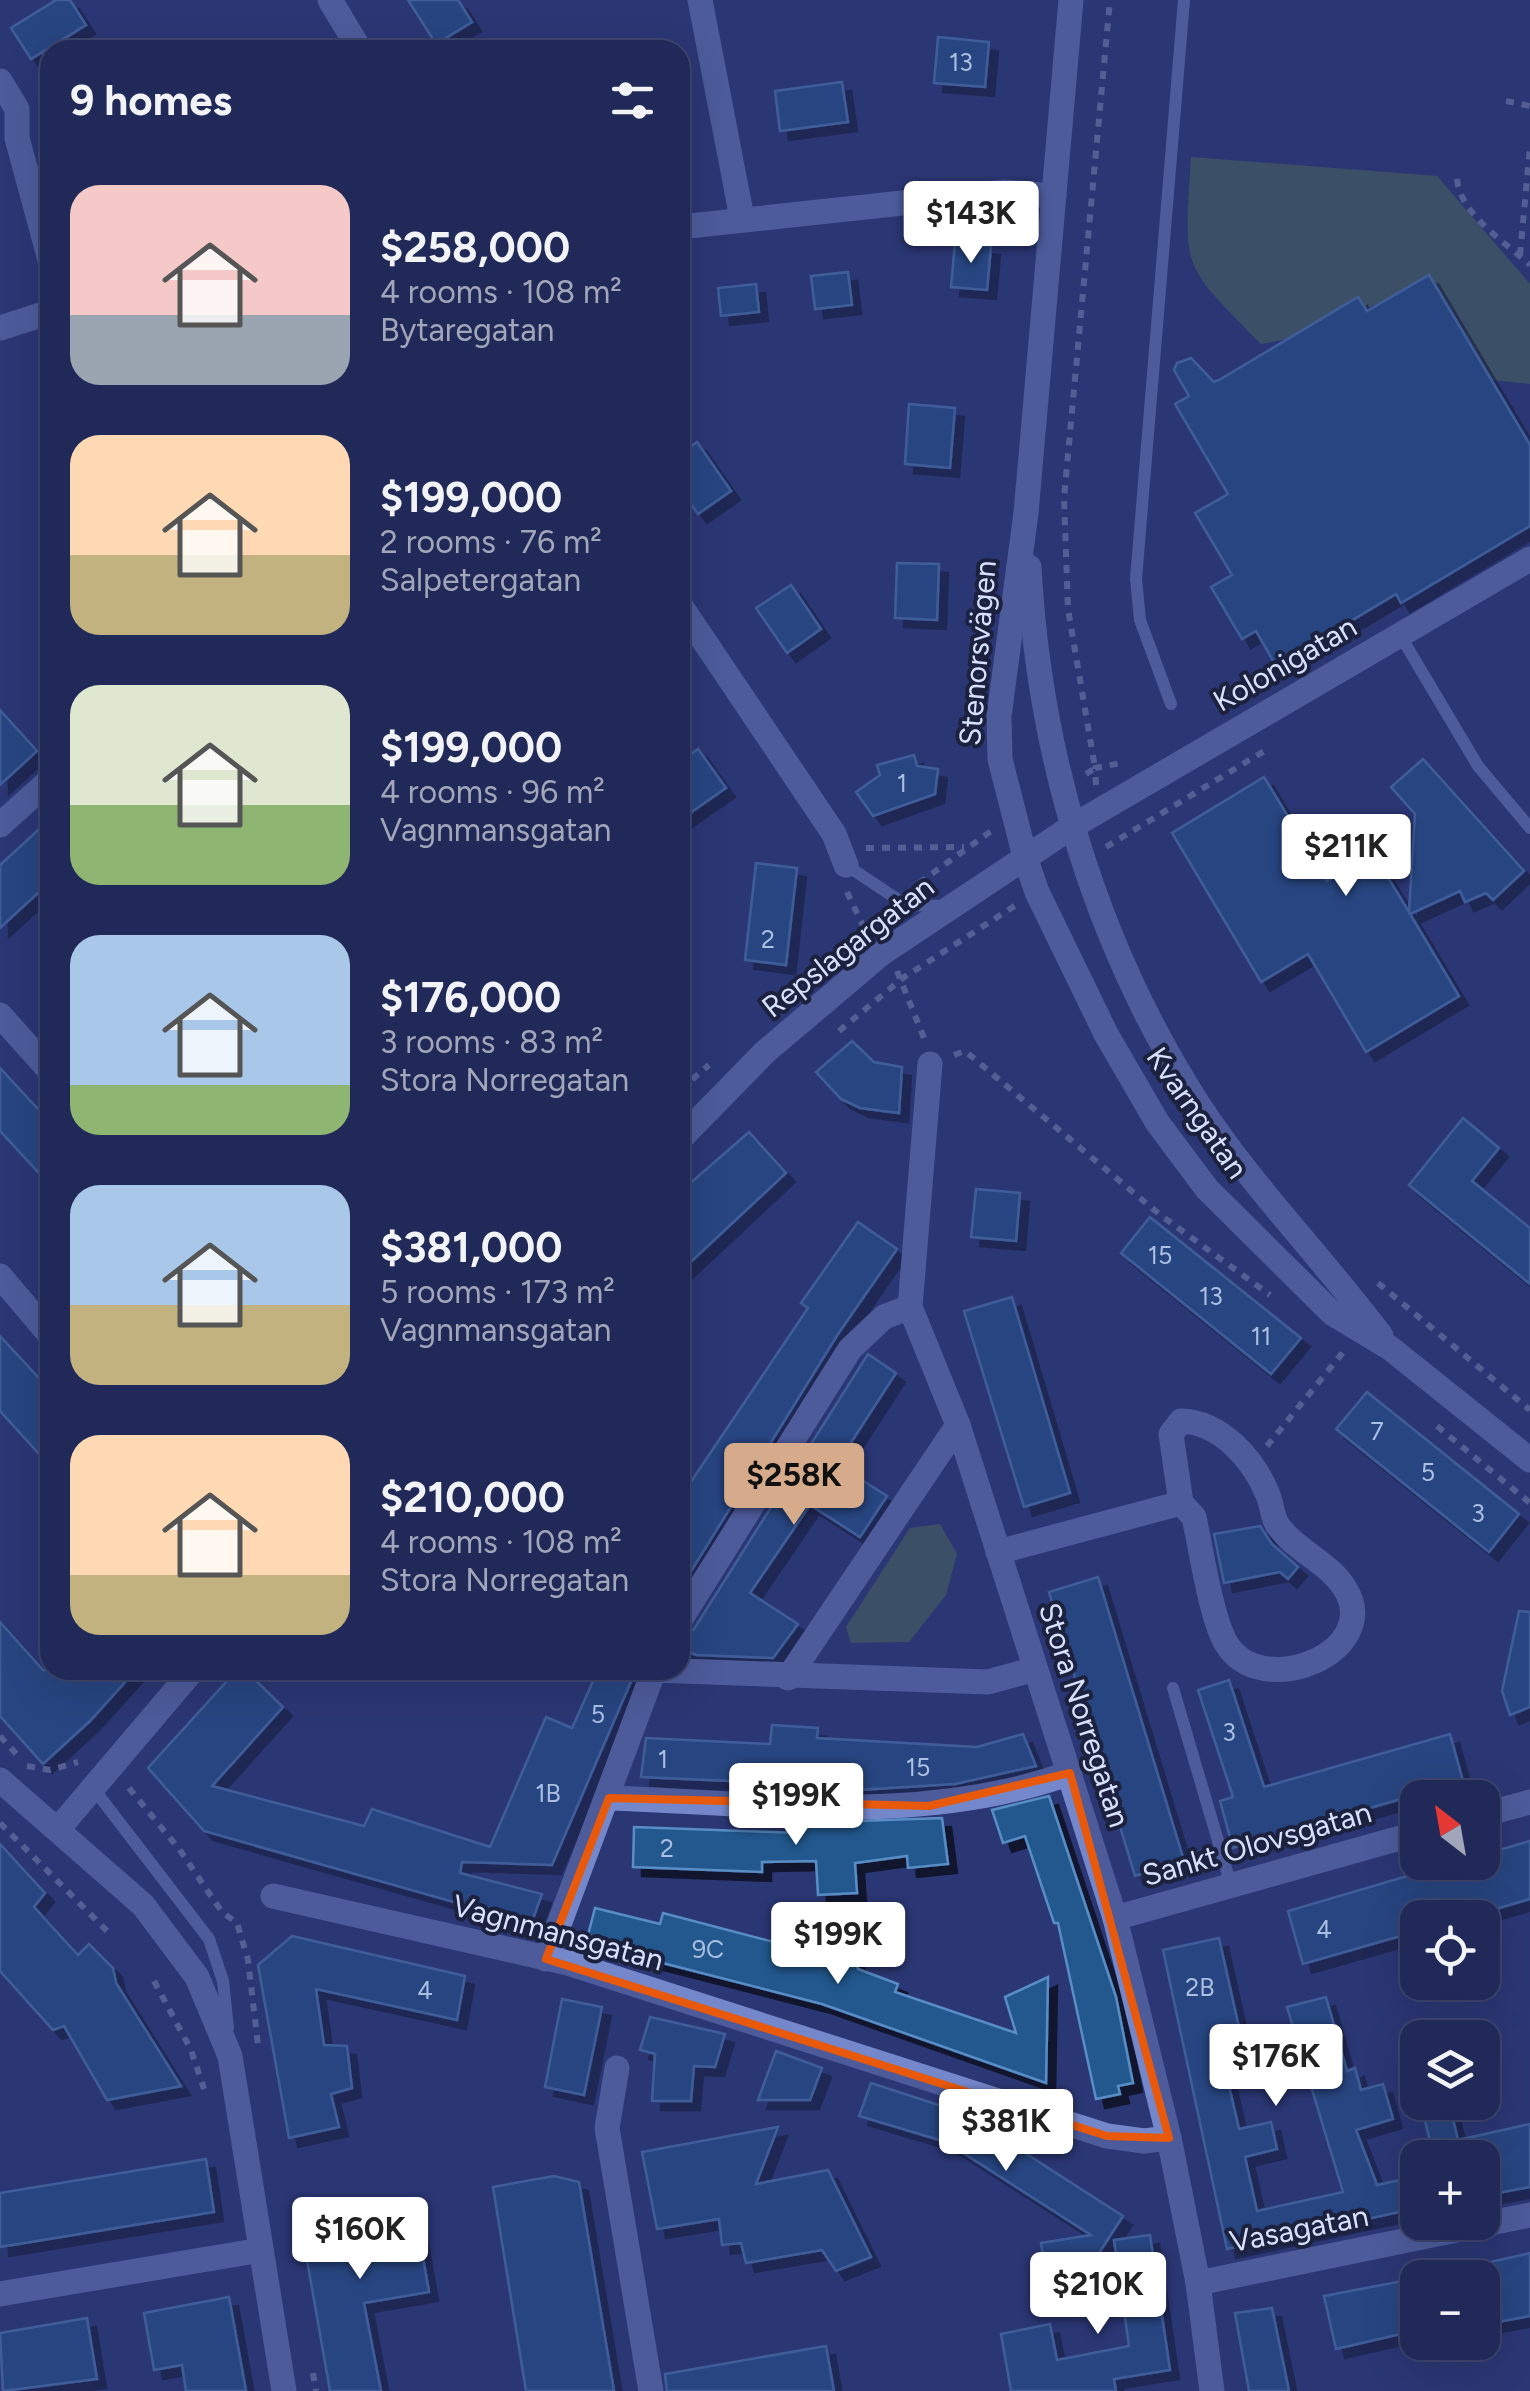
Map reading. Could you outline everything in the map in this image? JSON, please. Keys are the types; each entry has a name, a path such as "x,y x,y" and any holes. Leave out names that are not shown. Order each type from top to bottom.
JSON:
{"street":[{"path":"330,0 354,40"},
{"path":"700,0 742,218"},
{"name":"Stenorsvägen","path":"1025,857 1000,759 999,716 1026,512 1071,0"},
{"path":"0,81 17,110 9,133 40,229"},
{"path":"690,226 1005,192 1054,196"},
{"path":"0,328 40,315"},
{"name":"Stenorsvägen","path":"1026,512 1030,595 1061,788 1072,826"},
{"name":"Kolonigatan","path":"1072,826 1530,558"},
{"path":"690,620 834,834 846,865"},
{"path":"2,819 40,788"},
{"name":"Repslagargatan","path":"690,1129 766,1052 882,953 1072,826"},
{"name":"Kvarngatan","path":"1072,826 1126,968 1197,1102 1260,1191 1350,1294 1390,1348"},
{"name":"Kvarngatan","path":"1025,857 1037,892 1098,1018 1157,1122 1207,1189 1332,1314 1390,1348 1530,1460"},
{"path":"0,1015 40,1060"},
{"name":"Stora Norregatan","path":"930,1064 910,1307 958,1424 1115,1918 1169,2138 1198,2283 1212,2391"},
{"path":"0,1276 9,1306 40,1328"},
{"path":"690,1604 850,1349 884,1317 910,1307"},
{"path":"1181,1421 1202,1422 1254,1462 1277,1524 1345,1588 1351,1610 1346,1635 1331,1655 1301,1667 1268,1669 1242,1661 1225,1642 1194,1517 1181,1503 1171,1452 1172,1434 1181,1421"},
{"path":"788,1678 958,1424"},
{"path":"998,1552 1181,1503"},
{"path":"690,1672 988,1682 1035,1668"},
{"path":"59,1828 185,1680"},
{"path":"546,1960 650,1680"},
{"path":"608,1798 929,1806 985,1799 1070,1773"},
{"path":"0,1780 143,1906 198,1977 230,2056 284,2391"},
{"path":"1500,1810 1530,1802"},
{"name":"Sankt Olovsgatan","path":"1115,1918 1400,1838"},
{"name":"Vagnmansgatan","path":"273,1896 568,1963 1106,2136 1144,2141 1169,2138"},
{"path":"617,2068 606,2128 651,2391"},
{"name":"Vasagatan","path":"1198,2283 1530,2216"},
{"path":"0,2294 261,2250"}],"lane":[{"path":"1171,704 1140,620 1136,579 1184,0"},
{"path":"1400,635 1478,766 1530,827"},
{"path":"846,865 906,905 954,904"},
{"path":"1173,1688 1231,1885"},
{"path":"93,1788 209,1939 223,1980 230,2056"}],"path":[{"path":"1061,788 1095,768 1068,609 1064,498 1110,0"},
{"path":"1506,101 1530,106"},
{"path":"1520,256 1530,147"},
{"path":"1457,179 1462,197 1530,265"},
{"path":"1015,816 965,847 866,848 846,865 848,896 863,929 903,978 930,1064 965,1051 1159,1214 1286,1307"},
{"path":"1105,836 1115,862"},
{"path":"847,1024 903,978 1020,902"},
{"path":"1368,1274 1530,1410"},
{"path":"1331,1341 1359,1362"},
{"path":"1254,1462 1344,1351"},
{"path":"1430,1420 1530,1503"},
{"path":"0,1823 108,1932"},
{"path":"154,1981 192,2050 208,2109"}],"highlighted area":[{"path":"1070,1773 1169,2138 1107,2136 546,1959 609,1798 929,1806"}],"green space":[{"path":"1191,157 1437,176 1530,284 1530,384 1492,380 1429,275 1348,317 1261,344 1215,296 1193,262 1188,223"},
{"path":"940,1524 957,1554 946,1595 909,1642 851,1643 846,1627 910,1528"}],"building":[{"path":"56,0 70,0 86,25 62,40 40,40 40,53 31,59 11,28"},
{"path":"408,0 458,0 472,22 443,40 433,40"},
{"path":"938,37 989,42 985,87 934,83"},
{"path":"842,82 848,122 780,131 775,91"},
{"path":"955,242 991,246 987,290 951,287"},
{"path":"848,272 852,305 815,309 811,276"},
{"path":"1429,275 1530,445 1530,526 1401,603 1396,594 1276,666 1256,631 1242,639 1211,587 1232,575 1195,513 1228,494 1175,404 1189,396 1174,370 1177,363 1191,358 1214,382 1358,297 1367,311"},
{"path":"756,284 759,312 721,316 718,288"},
{"path":"909,404 955,408 950,468 905,464"},
{"path":"697,442 731,491 698,514 690,503 690,447"},
{"path":"897,563 939,564 937,620 895,618"},
{"path":"791,585 821,629 787,653 756,608"},
{"path":"0,710 37,751 0,785"},
{"path":"698,749 726,788 690,813 690,755"},
{"path":"914,755 917,766 938,769 935,794 873,816 856,792 880,775 877,765"},
{"path":"1423,759 1524,871 1493,900 1486,893 1465,902 1460,891 1410,914 1459,996 1366,1052 1308,954 1261,982 1172,833 1264,777 1327,881 1373,853 1409,912 1415,814 1391,787"},
{"path":"40,828 40,891 0,928 0,865"},
{"path":"756,863 797,868 786,965 745,960"},
{"path":"852,1041 874,1062 902,1067 899,1113 860,1108 841,1099 816,1072"},
{"path":"0,1068 40,1111 40,1174 0,1131"},
{"path":"1463,1118 1499,1148 1472,1181 1530,1228 1530,1284 1409,1185"},
{"path":"749,1132 786,1173 690,1263 690,1183"},
{"path":"976,1189 1020,1193 1016,1241 971,1237"},
{"path":"1150,1217 1301,1338 1271,1374 1121,1253"},
{"path":"858,1222 897,1249 838,1334 690,1573 690,1483 808,1308 801,1303"},
{"path":"1012,1297 1070,1493 1024,1507 964,1311"},
{"path":"0,1336 40,1379 40,1455 0,1411"},
{"path":"868,1354 896,1373 837,1464 887,1496 860,1537 810,1505 750,1593 798,1624 773,1658 696,1655 690,1652 690,1631"},
{"path":"1367,1392 1519,1514 1489,1552 1336,1429"},
{"path":"1260,1526 1272,1544 1298,1567 1288,1579 1280,1572 1224,1583 1214,1534"},
{"path":"1098,1577 1184,1861 1135,1876 1049,1592"},
{"path":"1519,1611 1530,1612 1530,1707 1510,1715 1502,1691"},
{"path":"0,1622 40,1667 40,1680 127,1680 43,1764 0,1716"},
{"path":"228,1680 255,1680 283,1707 212,1786 364,1826 372,1809 490,1847 546,1717 572,1728 594,1680 632,1680 552,1865 462,1862 460,1873 542,1894 531,1924 204,1831 148,1768"},
{"path":"1229,1680 1264,1787 1450,1734 1463,1780 1400,1780 1400,1799 1233,1848 1220,1801 1233,1797 1198,1690"},
{"path":"772,1725 818,1728 817,1738 977,1747 1023,1734 1036,1766 955,1784 842,1791 798,1790 798,1784 641,1777 646,1738 770,1744"},
{"path":"1049,1796 1116,1997 1133,2083 1118,2086 1120,2094 1096,2099 1058,1923 1054,1923 1025,1836 1003,1843 992,1810"},
{"path":"942,1818 948,1864 908,1868 907,1856 855,1863 857,1893 818,1895 816,1861 762,1862 762,1872 633,1867 634,1827 799,1833 799,1823"},
{"path":"1530,1841 1530,1899 1500,1908 1500,1900 1400,1900 1400,1936 1303,1964 1288,1911 1400,1878 1500,1880 1500,1850"},
{"path":"0,1844 45,1893 34,1907 78,1955 89,1944 113,1968 116,1983 181,2086 107,2100 64,2026 53,2030 0,1971"},
{"path":"595,1908 660,1924 663,1913 835,1958 853,1951 858,1969 898,1984 895,1992 1016,2033 1005,1997 1048,1977 1046,2083 822,2004 651,1960 653,1952 588,1935"},
{"path":"292,1936 465,1976 457,2020 316,1989 324,2045 347,2046 352,2088 331,2094 339,2127 289,2138 258,1965"},
{"path":"1219,1938 1242,2041 1220,2047 1239,2129 1271,2122 1277,2149 1245,2157 1257,2211 1343,2192 1287,2007 1326,1997 1347,2071 1355,2068 1361,2090 1383,2084 1393,2119 1356,2130 1377,2185 1400,2180 1400,2212 1227,2249 1163,1950"},
{"path":"562,1999 602,2007 584,2095 545,2087"},
{"path":"650,2017 725,2034 715,2067 694,2066 691,2101 652,2101 655,2054 640,2050"},
{"path":"776,2051 822,2068 810,2100 758,2100"},
{"path":"871,2083 963,2113 1123,2216 1086,2273 1047,2280 1041,2243 1091,2235 946,2142 859,2116"},
{"path":"1425,2120 1453,2120 1458,2140 1430,2140"},
{"path":"1530,2124 1530,2187 1500,2193 1500,2140 1458,2140"},
{"path":"778,2127 756,2184 828,2170 871,2257 836,2271 822,2250 746,2263 741,2243 722,2245 719,2219 657,2229 642,2152"},
{"path":"206,2159 214,2212 0,2247 0,2193"},
{"path":"554,2176 579,2182 614,2391 526,2391 493,2187"},
{"path":"413,2200 429,2292 364,2303 381,2391 330,2391 300,2220"},
{"path":"1150,2235 1170,2370 1114,2379 1116,2391 1011,2391 1001,2334 1050,2324 1057,2360 1129,2346 1114,2240"},
{"path":"1530,2253 1530,2316 1500,2322 1499,2260"},
{"path":"1400,2281 1400,2334 1336,2349 1324,2296"},
{"path":"229,2297 246,2391 186,2391 182,2365 154,2370 144,2313"},
{"path":"1272,2308 1289,2391 1249,2391 1235,2313"},
{"path":"87,2318 97,2379 3,2391 0,2333"},
{"path":"826,2346 834,2391 667,2391 665,2374"}]}
